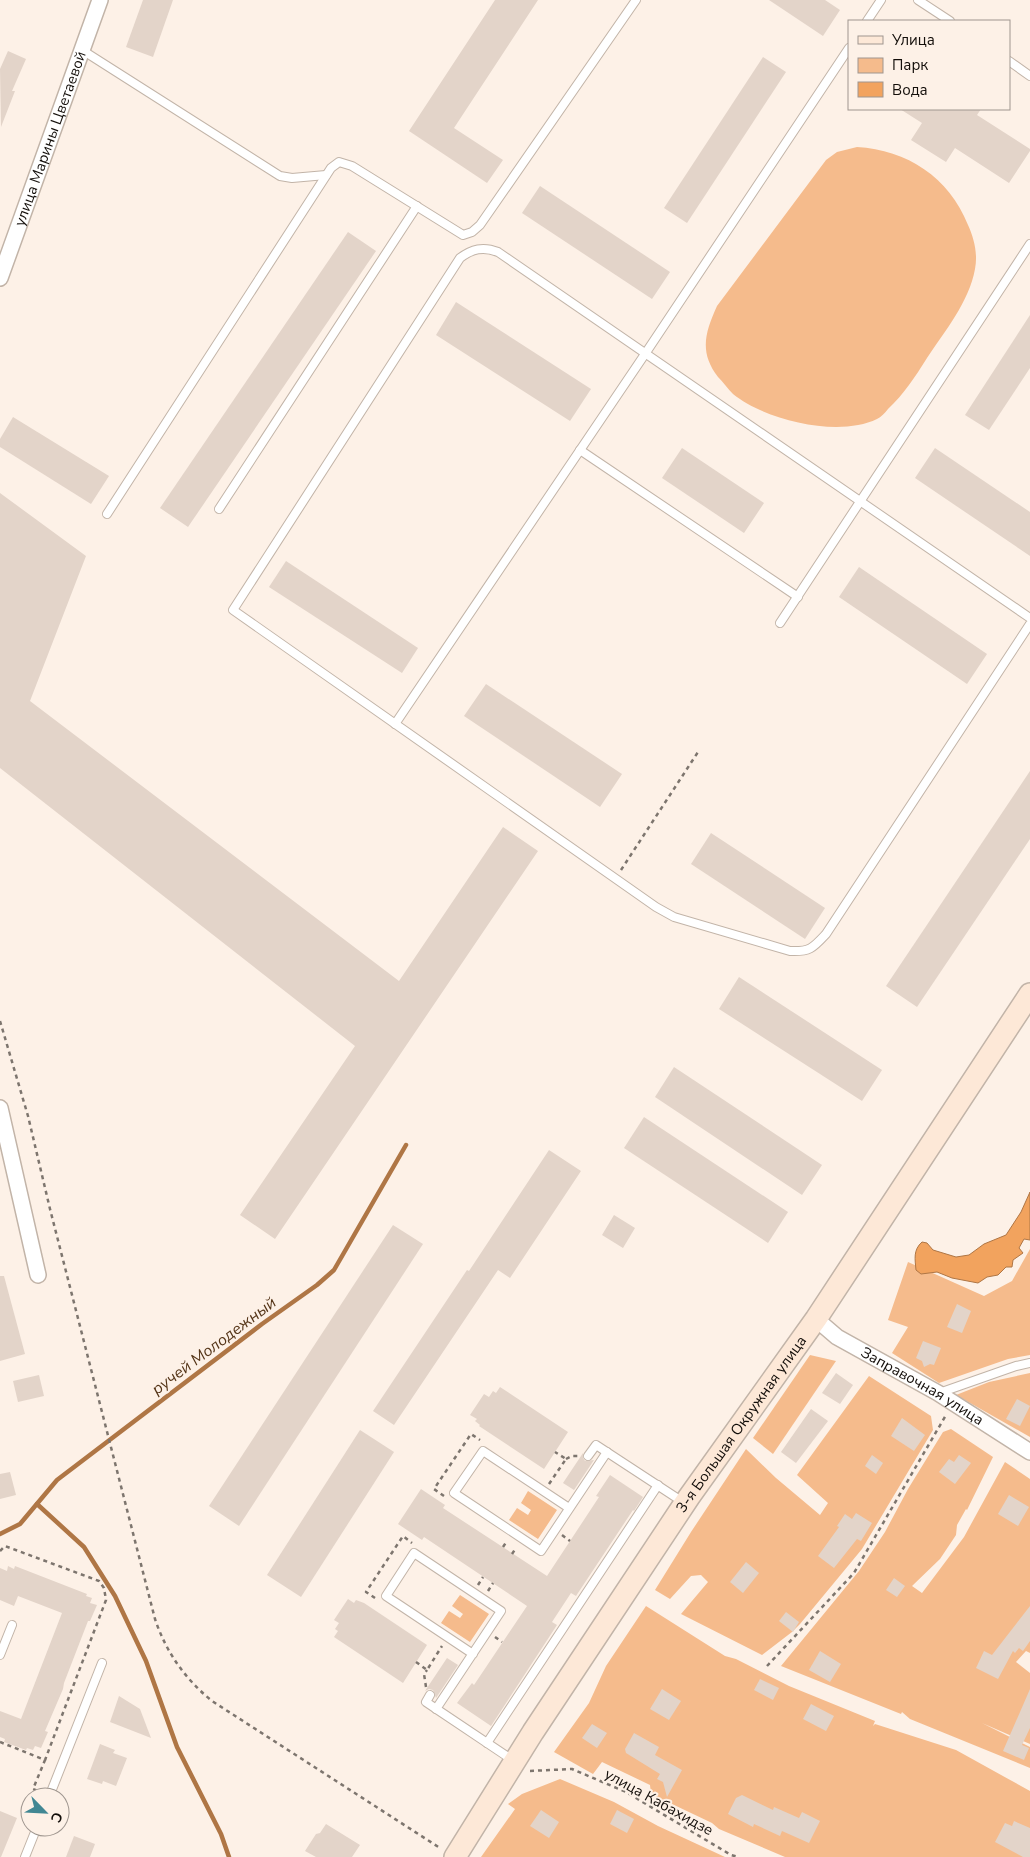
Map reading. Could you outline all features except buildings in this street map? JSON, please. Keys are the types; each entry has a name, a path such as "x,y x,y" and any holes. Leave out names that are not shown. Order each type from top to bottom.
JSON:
{"street":[{"name":"улица Марины Цветаевой","path":"0,277 100,0"},
{"name":"3-я Большая Окружная улица","path":"450,1854 512,1768 538,1724 685,1503 816,1319 1030,994"},
{"path":"0,1108 38,1275"},
{"name":"Заправочная улица","path":"816,1319 837,1337 938,1393 1030,1452"}],"lane":[{"path":"107,514 331,168 338,162 346,164 462,235 472,232 480,224 636,0"},
{"path":"868,20 881,0"},
{"path":"918,0 948,20"},
{"path":"82,50 280,176 292,178 326,175"},
{"path":"395,724 848,50"},
{"path":"1010,62 1030,76"},
{"path":"219,509 417,206"},
{"path":"780,623 1030,244"},
{"path":"1030,618 498,252 478,248 460,258 233,610 656,907 674,917 790,951 813,949 826,934 1030,624"},
{"path":"580,450 798,597"},
{"path":"938,1393 1030,1363"},
{"path":"588,1456 596,1444 685,1503"},
{"path":"569,1508 482,1451 454,1493 541,1550 607,1452"},
{"path":"487,1743 658,1485"},
{"path":"436,1709 473,1654 501,1611 414,1553 386,1596 473,1654"},
{"path":"0,1655 12,1625"},
{"path":"53,1787 102,1663"},
{"path":"430,1695 426,1702 487,1743 512,1768"},
{"path":"25,1857 33,1837"}],"path":[{"path":"616,879 698,752"},
{"path":"0,1021 28,1116 106,1430 157,1625 167,1649 188,1679 205,1695 450,1854"},
{"path":"767,1666 854,1573 953,1403"},
{"path":"450,1500 434,1489 470,1434 487,1444"},
{"path":"555,1452 566,1459"},
{"path":"541,1480 548,1486 566,1459 572,1456 580,1456"},
{"path":"382,1603 366,1592 403,1536 418,1547"},
{"path":"509,1538 513,1542"},
{"path":"0,1551 5,1546 99,1580 106,1594 106,1600 34,1787"},
{"path":"477,1586 493,1596"},
{"path":"427,1686 424,1674 448,1637"},
{"path":"416,1662 427,1670"},
{"path":"0,1742 45,1760"},
{"name":"улица Кабахидзе","path":"512,1768 538,1770 572,1769 626,1792 738,1857"}],"green space":[{"path":"857,147 875,149 909,160 938,180 960,208 970,230 976,252 975,269 968,293 956,316 909,385 883,415 861,424 843,427 802,423 764,412 733,394 718,377 708,359 706,351 707,334 717,306 826,160 837,152"},
{"path":"1030,1249 1030,1355 1008,1359 939,1383 892,1353 908,1327 888,1320 908,1262 984,1296 1012,1281"},
{"path":"810,1355 836,1361 773,1454 753,1438"},
{"path":"1030,1373 1030,1437 956,1395 989,1382"},
{"path":"869,1376 931,1416 933,1430 862,1549 800,1624 762,1655 681,1614 708,1582 701,1575 691,1576 670,1599 655,1590 746,1449 776,1478 820,1515 828,1503 797,1475"},
{"path":"951,1429 993,1457 967,1510 957,1525 956,1535 940,1559 912,1586 922,1593 964,1537 1005,1462 1030,1479 1030,1653 1026,1651 1016,1662 1030,1673 1030,1744 982,1723 1030,1747 1030,1768 910,1719 902,1712 901,1714 781,1666 859,1571 885,1532 908,1489 943,1432"},
{"path":"528,1491 557,1510 538,1539 509,1520 517,1508 528,1515 531,1510 521,1503"},
{"path":"460,1595 489,1614 470,1642 441,1623 449,1611 460,1618 463,1614 452,1606"},
{"path":"646,1606 725,1656 736,1659 789,1686 875,1721 873,1726 875,1724 956,1750 1030,1791 1030,1857 785,1857 719,1829 712,1823 651,1794 650,1785 602,1762 593,1774 554,1752 589,1703 606,1666"},
{"path":"560,1779 614,1802 658,1826 725,1857 481,1857 515,1809 508,1804 522,1794"}],"water":[{"path":"1030,1192 1030,1240 1024,1239 1019,1248 1023,1253 1013,1260 1012,1267 1006,1267 998,1275 987,1277 978,1283 952,1278 937,1272 921,1274 916,1270 916,1251 922,1242 927,1243 933,1250 956,1257 969,1255 984,1244 1006,1235 1021,1212"}],"waterway":[{"name":"ручей Молодежный","path":"0,1534 20,1524 57,1480 262,1324 317,1285 334,1270 406,1145"},
{"path":"37,1504 84,1547 115,1596 146,1661 177,1747 221,1834 229,1857"}]}
